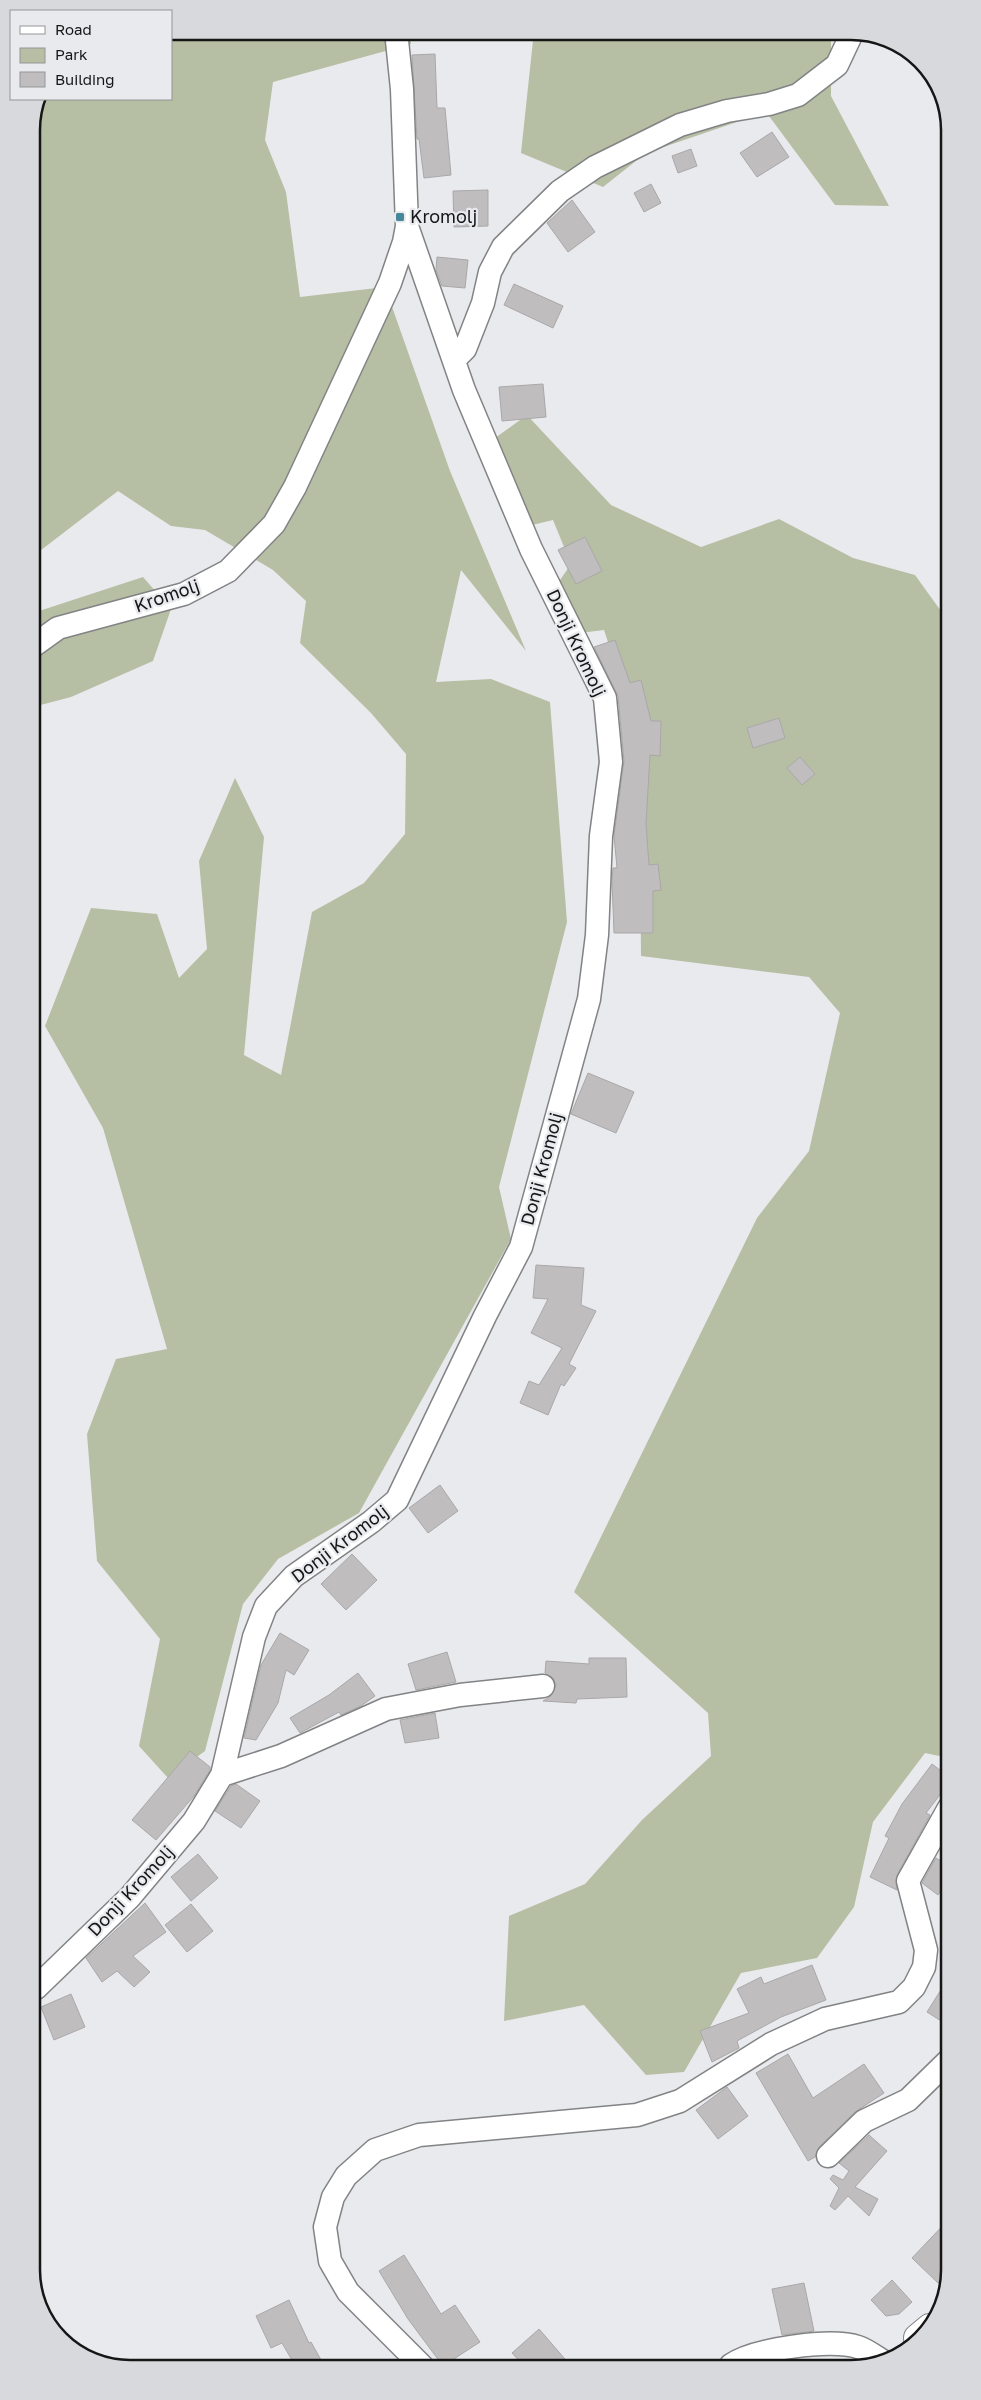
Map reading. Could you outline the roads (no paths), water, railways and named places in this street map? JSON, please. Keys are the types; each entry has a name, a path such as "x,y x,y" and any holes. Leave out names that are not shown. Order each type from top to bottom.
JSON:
{"street":[{"name":"Kromolj","path":"40,641 58,628 184,594 228,571 274,524 295,487 390,283 404,242 407,226 402,90 397,40"},
{"path":"454,360 465,350 483,303 490,272 503,246 560,191 594,167 680,125 727,111 769,104 798,95 837,64 849,40"},
{"name":"Donji Kromolj","path":"40,1984 130,1897 194,1821 222,1775 254,1637 266,1606 294,1576 371,1522 397,1500 485,1316 521,1248 588,1000 597,934 601,836 611,762 604,698 531,549 464,390 407,226"},
{"path":"222,1775 281,1756 386,1709 460,1695 543,1686"},
{"path":"416,2360 348,2292 330,2261 325,2226 333,2197 346,2176 375,2150 419,2135 637,2115 680,2101 771,2044 825,2019 899,2002 914,1987 924,1967 926,1950 908,1881 941,1822"},
{"path":"828,2156 864,2121 908,2100 941,2068"},
{"path":"737,2360 790,2347 832,2343 858,2347 875,2356"}],"place":[{"name":"Kromolj","path":"400,217"}]}
